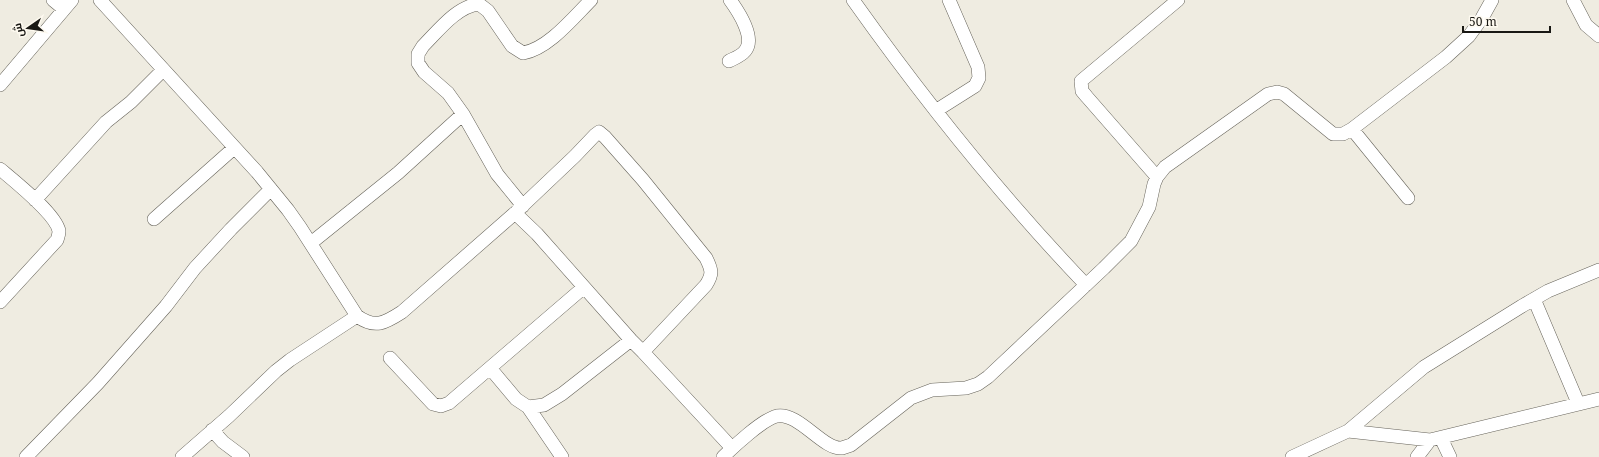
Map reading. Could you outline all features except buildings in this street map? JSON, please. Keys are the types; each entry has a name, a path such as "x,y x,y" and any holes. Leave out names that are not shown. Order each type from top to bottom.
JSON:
{"street":[{"path":"0,85 68,5 53,0"},
{"path":"100,0 271,189 311,242 357,316 372,324 382,323 392,318 423,294 519,209 599,132 643,180 706,258 711,267 711,277 706,285 643,352"},
{"path":"591,0 543,46 533,52 523,53 512,46 488,11 479,4 471,5 462,9 423,46 418,54 418,63 424,72 448,93 464,114 497,174 537,234 583,288 643,352 727,453 765,422 777,416 787,417 797,422 840,452 912,398 922,393 932,390 966,388 978,384 988,377 1131,241 1149,207 1157,177 1165,167 1268,94 1276,92 1284,94 1333,134 1343,134 1352,129 1446,57 1473,30 1492,0"},
{"path":"729,61 739,56 746,50 748,40 747,31 740,15 730,0"},
{"path":"853,0 968,151 1053,250 1086,285"},
{"path":"937,110 975,86 979,78 978,67 950,0"},
{"path":"1157,177 1082,91 1081,81 1178,0"},
{"path":"1573,0 1586,25 1599,36"},
{"path":"35,200 106,122 131,102 163,70"},
{"path":"311,242 398,173 464,114"},
{"path":"1352,129 1408,198"},
{"path":"154,220 234,148"},
{"path":"0,169 35,200 56,224 59,232 57,240 0,302"},
{"path":"26,457 98,383 166,306 195,268 271,189"},
{"path":"1292,457 1348,431 1424,367 1534,299 1599,270"},
{"path":"390,358 433,404 441,406 449,403 583,288"},
{"path":"1534,299 1578,403"},
{"path":"182,457 276,371 290,360 357,316"},
{"path":"528,407 544,406 562,394 631,340"},
{"path":"490,368 516,399 528,407 562,457"},
{"path":"1348,431 1436,439 1599,399"},
{"path":"212,430 223,442 243,457"},
{"path":"1417,457 1436,439"},
{"path":"1436,439 1450,457"}]}
